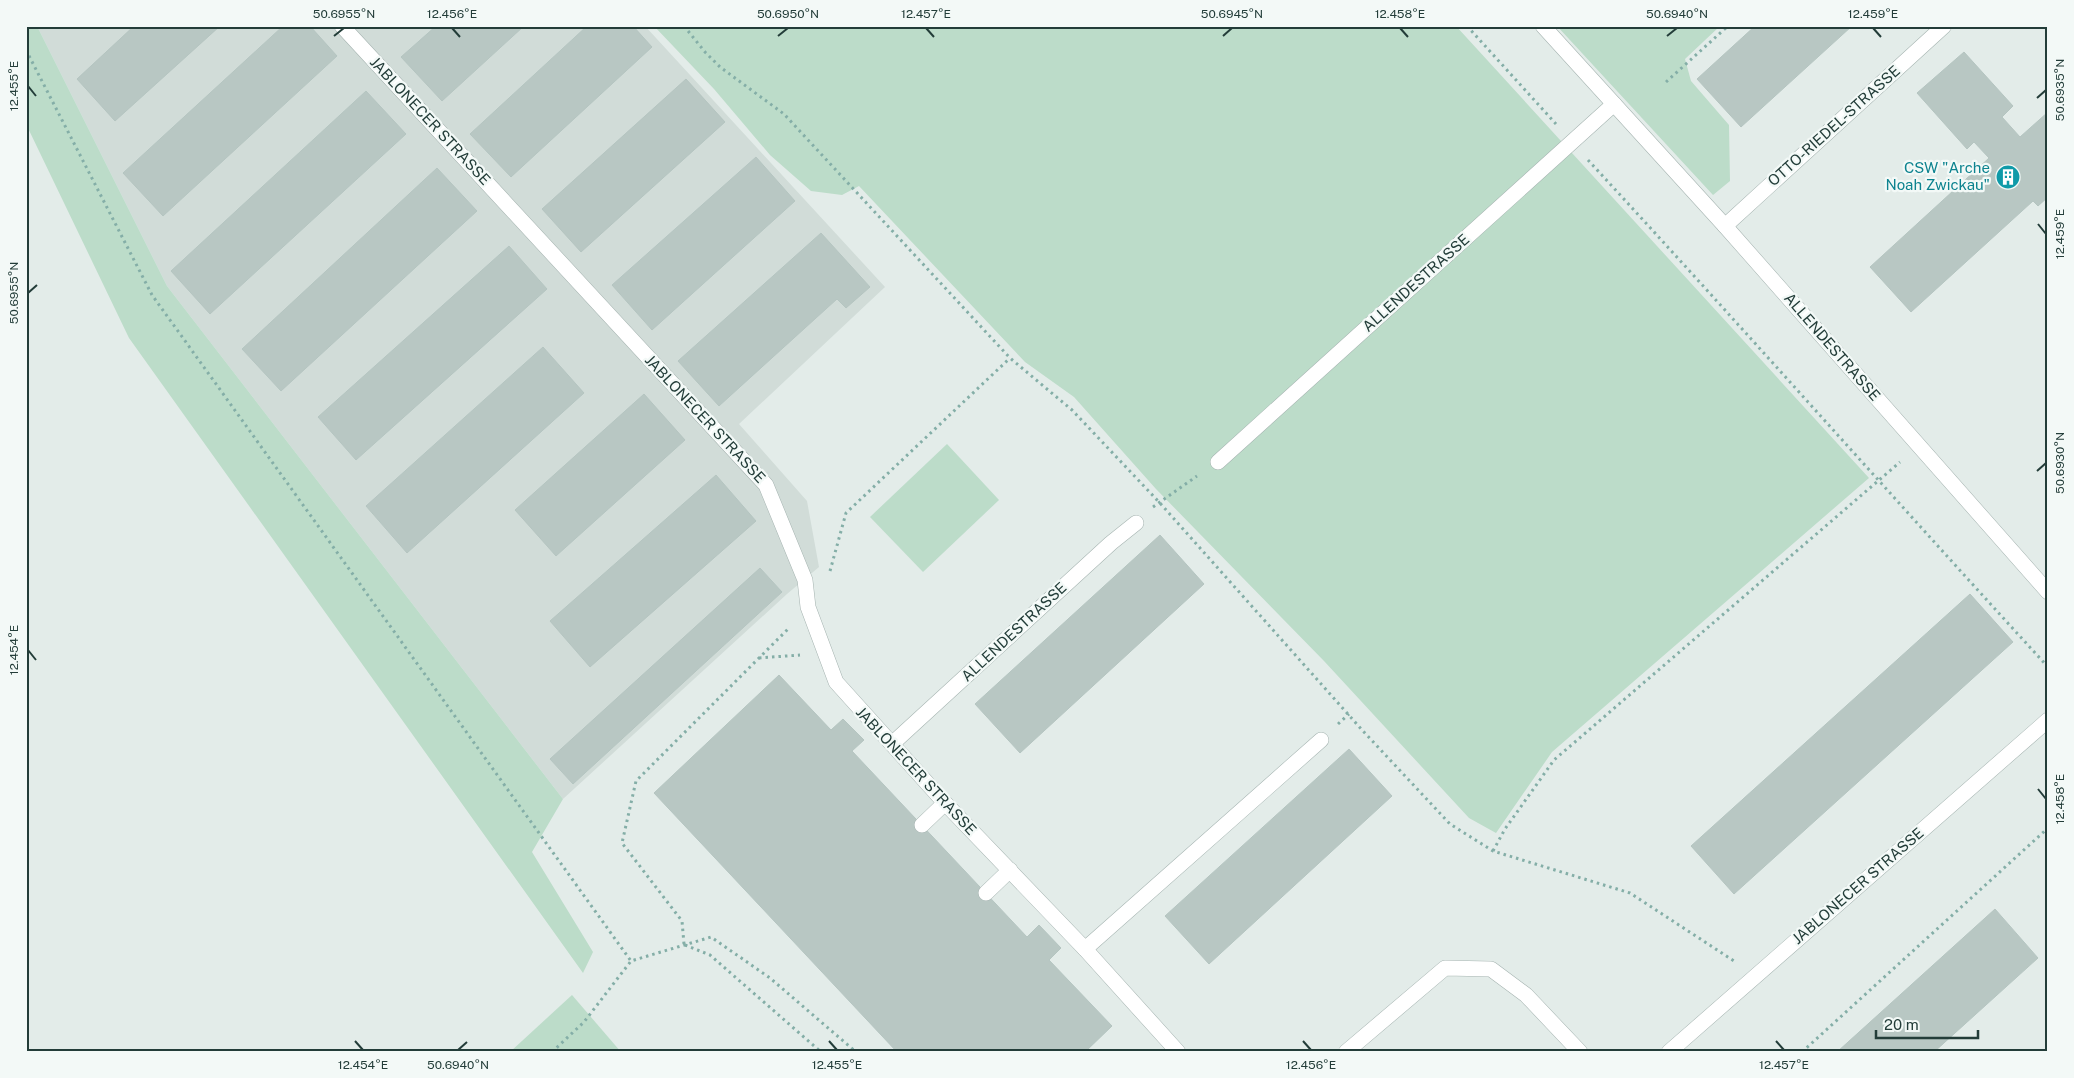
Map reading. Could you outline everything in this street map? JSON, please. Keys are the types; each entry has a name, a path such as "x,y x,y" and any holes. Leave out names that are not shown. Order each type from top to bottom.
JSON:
{"street":[{"name":"JABLONECER STRASSE","path":"342,26 766,485 805,580 808,607 836,682 945,803 1084,949 1178,1052"},
{"name":"ALLENDESTRASSE","path":"1543,26 1725,226 2048,592"},
{"name":"OTTO-RIEDEL-STRASSE","path":"1725,226 1944,26"},
{"name":"ALLENDESTRASSE","path":"1218,462 1614,104"},
{"name":"ALLENDESTRASSE","path":"893,744 1111,543 1136,523"},
{"name":"JABLONECER STRASSE","path":"1669,1052 2048,720"},
{"path":"1084,949 1321,740"},
{"path":"922,825 945,803"},
{"path":"986,894 1010,870"},
{"path":"1346,1052 1445,968 1491,969 1526,995 1580,1052"}],"path":[{"path":"684,26 720,67 784,114 1010,358 1072,410 1159,502 1363,732 1450,824 1493,851 1630,893 1728,956 1753,978"},
{"path":"1467,26 1729,312 1878,481 2048,667"},
{"path":"1666,82 1728,26"},
{"path":"26,50 152,295 631,961"},
{"path":"684,944 682,921 622,843 636,781 808,607 826,585 846,513 1010,358"},
{"path":"1493,851 1505,830 1554,760 1918,445"},
{"path":"1159,502 1218,462"},
{"path":"758,658 825,653"},
{"path":"1802,1052 2048,828"},
{"path":"552,1052 584,1022 631,961 711,937 770,978 856,1052"},
{"path":"684,944 710,955 821,1052"}],"shaded area":[{"path":"37,26 645,26 885,287 739,424 807,501 819,567 563,799 167,286"}],"green space":[{"path":"26,26 37,26 167,286 563,799 532,852 593,952 583,973 129,338 26,124"},
{"path":"654,26 1456,26 1869,478 1552,752 1496,833 1469,818 1324,661 1156,489 1074,397 1025,362 859,186 842,195 811,191 770,155 714,89"},
{"path":"1557,26 1720,26 1685,59 1691,81 1729,125 1730,181 1713,195"},
{"path":"947,444 999,500 923,572 870,517"},
{"path":"572,995 621,1052 510,1052"}],"building":[{"path":"134,26 220,26 115,121 77,79"},
{"path":"283,26 310,26 337,56 163,216 123,173"},
{"path":"436,26 524,26 442,101 401,57"},
{"path":"587,26 633,26 652,47 511,177 470,134"},
{"path":"1755,26 1852,26 1741,127 1697,79"},
{"name":"CSW \"Arche Noah Zwickau\"","path":"1964,52 2013,106 2002,117 2020,137 2048,112 2048,197 2038,206 2033,201 1911,312 1870,267 1989,158 1974,142 1967,149 1917,93"},
{"path":"686,79 725,122 581,252 542,209"},
{"path":"366,91 406,134 210,314 171,271"},
{"path":"756,157 795,201 652,330 612,285"},
{"path":"437,168 477,211 281,391 242,349"},
{"path":"821,233 870,287 846,308 837,299 719,406 678,361"},
{"path":"509,246 547,289 356,460 318,417"},
{"path":"543,347 584,393 407,553 366,506"},
{"path":"644,394 685,440 556,556 515,510"},
{"path":"716,475 756,521 590,667 550,621"},
{"path":"1160,535 1204,584 1020,753 975,704"},
{"path":"760,568 782,592 573,784 550,759"},
{"path":"1970,594 2013,642 1734,894 1691,846"},
{"path":"779,675 831,730 843,719 864,740 852,751 1027,937 1039,925 1061,948 1049,960 1112,1026 1085,1052 897,1052 654,793"},
{"path":"1349,749 1392,796 1209,964 1165,916"},
{"path":"1995,909 2038,958 1934,1052 1837,1052"}],"place":[{"name":"CSW \"Arche Noah Zwickau\"","path":"2008,177"}]}
